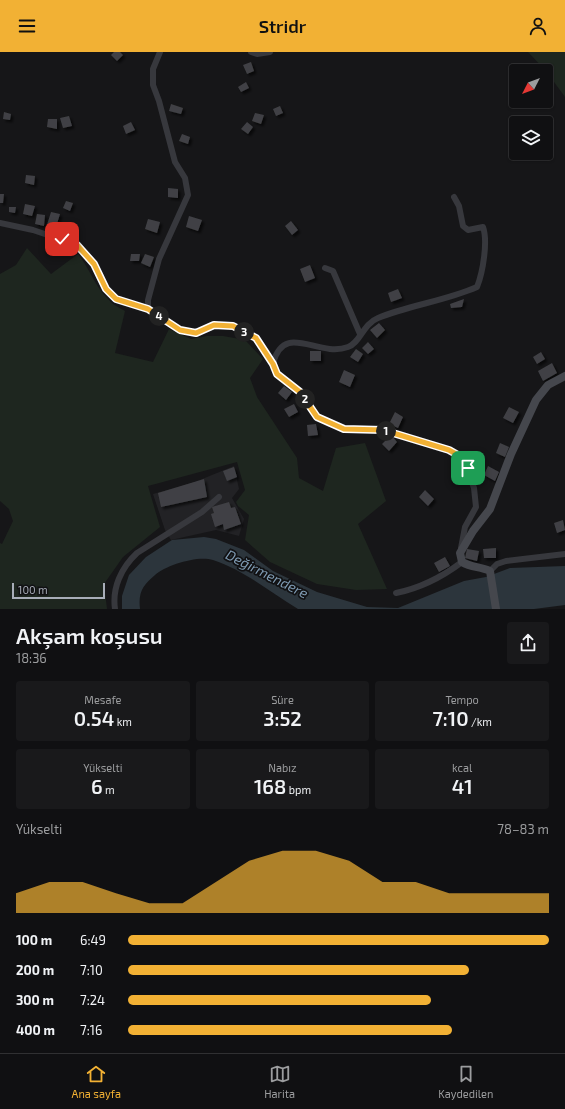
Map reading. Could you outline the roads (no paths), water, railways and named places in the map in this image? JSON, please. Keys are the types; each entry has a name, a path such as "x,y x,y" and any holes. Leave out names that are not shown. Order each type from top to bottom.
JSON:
{"street":[{"path":"148,309 148,300 159,259 188,195 185,178 175,162 159,101 153,85 152,69 160,52"},
{"path":"251,52 257,54 270,52"},
{"path":"273,364 277,351 286,343 298,342 317,348 333,349 349,347 364,329 376,318 460,294 477,287 482,275 485,233 483,227 468,230 463,226 459,206 454,197"},
{"path":"0,223 33,230 77,245 94,264 106,289 116,299 148,309 180,330 196,333 214,325 233,326 256,338 273,364 277,374 300,392 317,417 330,424 344,429 383,430 449,450 463,458 474,488 476,507 465,527 461,558"},
{"path":"325,268 333,272 360,334"},
{"path":"396,593 411,590 443,576 461,558 473,531 490,509 511,454 536,400 548,386 565,376"},
{"path":"115,609 113,598 118,580 129,560 202,512 219,497"},
{"path":"490,571 497,564 506,560 565,554"},
{"path":"461,558 470,567 484,568 490,571"},
{"path":"490,571 496,609"}],"water":[{"name":"Değirmendere","path":"204,537 216,539 244,550 273,571 317,592 367,607 398,608 464,581 486,577 510,568 565,566 565,605 534,609 298,609 235,569 213,560 199,559 182,562 160,571 147,582 142,589 140,609 122,609 122,596 129,575 146,557 172,540"}]}
